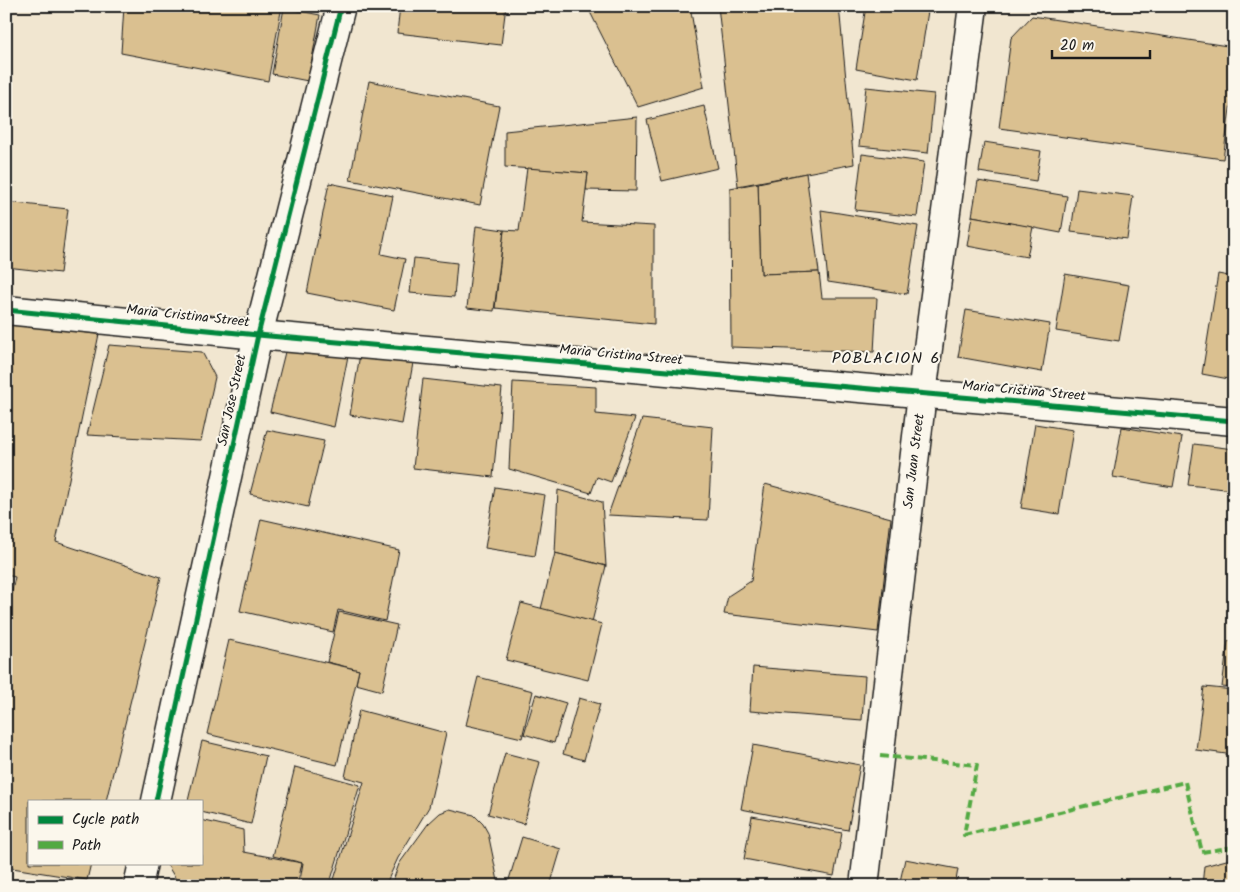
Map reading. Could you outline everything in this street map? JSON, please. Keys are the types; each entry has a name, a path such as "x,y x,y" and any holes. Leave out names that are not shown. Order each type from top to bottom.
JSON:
{"street":[{"name":"San Jose Street","path":"156,800 258,334 341,6"},
{"name":"San Juan Street","path":"864,886 922,394 973,6"},
{"name":"Maria Cristina Street","path":"6,310 1234,421"},
{"path":"138,886 143,864"}],"building":[{"path":"124,6 282,6 268,81 121,53"},
{"path":"400,6 506,6 501,45 397,33"},
{"path":"587,6 690,6 704,87 638,107"},
{"path":"718,6 839,6 854,164 738,186"},
{"path":"866,6 900,6 928,11 917,80 856,69"},
{"path":"284,8 320,15 308,81 272,74"},
{"path":"1032,16 1234,47 1234,80 1223,159 999,128 1011,38"},
{"path":"369,81 499,106 480,205 350,180"},
{"path":"866,87 934,94 928,153 859,146"},
{"path":"704,106 718,168 662,181 647,120"},
{"path":"637,117 636,191 586,190 588,173 505,167 505,131"},
{"path":"984,142 1041,151 1036,181 979,172"},
{"path":"862,154 924,162 917,217 855,210"},
{"path":"527,168 588,173 582,222 654,226 654,324 495,308 504,230 519,231"},
{"path":"806,173 819,272 761,274 758,183"},
{"path":"978,181 1067,196 1061,233 972,216"},
{"path":"329,183 393,196 381,254 405,259 394,310 307,293"},
{"path":"758,183 761,274 819,272 822,298 877,298 874,352 731,347 730,188"},
{"path":"1077,189 1133,196 1127,239 1071,232"},
{"path":"6,202 68,209 60,273 6,267"},
{"path":"821,210 918,226 907,294 828,282"},
{"path":"972,216 1033,227 1027,257 967,246"},
{"path":"476,226 504,230 494,311 467,308"},
{"path":"414,258 457,263 454,297 410,293"},
{"path":"1065,274 1129,285 1119,341 1056,331"},
{"path":"1218,274 1234,277 1234,380 1202,374"},
{"path":"966,310 1050,324 1042,372 958,357"},
{"path":"6,324 99,334 56,542 161,577 106,800 28,800 28,864 91,864 87,880 6,867 6,618 15,577 6,575"},
{"path":"287,344 348,356 334,427 270,412"},
{"path":"109,345 202,352 215,377 201,441 87,435"},
{"path":"360,354 413,363 402,424 350,415"},
{"path":"423,379 502,388 493,477 413,468"},
{"path":"513,382 596,387 596,414 635,418 611,482 597,477 591,493 509,469"},
{"path":"642,419 713,427 708,520 608,515"},
{"path":"1035,424 1073,430 1059,514 1021,508"},
{"path":"1122,427 1182,437 1173,487 1113,477"},
{"path":"267,430 324,441 308,507 250,494"},
{"path":"1194,444 1234,449 1234,490 1188,485"},
{"path":"765,484 891,518 878,632 724,614 728,596 751,581"},
{"path":"495,487 545,495 535,556 485,548"},
{"path":"558,490 602,502 606,566 555,553"},
{"path":"261,519 399,550 385,621 338,610 333,632 240,611"},
{"path":"555,553 606,566 592,622 541,609"},
{"path":"521,603 602,624 588,680 506,660"},
{"path":"339,612 397,625 382,691 356,684 359,670 327,662"},
{"path":"229,640 359,670 337,765 207,734"},
{"path":"1228,641 1234,641 1234,688 1222,687"},
{"path":"753,667 865,676 862,720 750,711"},
{"path":"478,677 533,691 522,738 466,725"},
{"path":"1204,687 1234,690 1234,755 1196,750"},
{"path":"536,694 566,703 554,743 524,734"},
{"path":"579,698 600,704 584,760 563,754"},
{"path":"359,710 446,733 429,807 398,858 385,886 332,886 364,782 345,777"},
{"path":"202,741 266,756 251,824 202,812 202,800 188,800"},
{"path":"753,745 860,765 848,830 741,809"},
{"path":"505,753 540,762 524,824 488,814"},
{"path":"295,767 360,785 329,886 299,886 303,863 273,856"},
{"path":"450,809 474,815 483,824 488,833 499,886 391,886 399,864 428,824 440,813"},
{"path":"752,816 842,833 834,876 744,859"},
{"path":"202,820 243,830 244,852 302,863 297,886 180,886 167,864 202,864"},
{"path":"522,837 561,849 550,886 507,886"},
{"path":"1234,858 1234,886 1202,886 1204,866"},
{"path":"905,859 958,869 955,886 899,886"}],"marked path":[{"path":"880,756 977,765 964,835 1185,782 1202,852 1234,847"}],"cycle path":[{"path":"156,800 258,335 341,6"},
{"path":"6,310 258,335 1234,421"}],"district":[{"name":"POBLACION 6","path":"886,358"}]}
